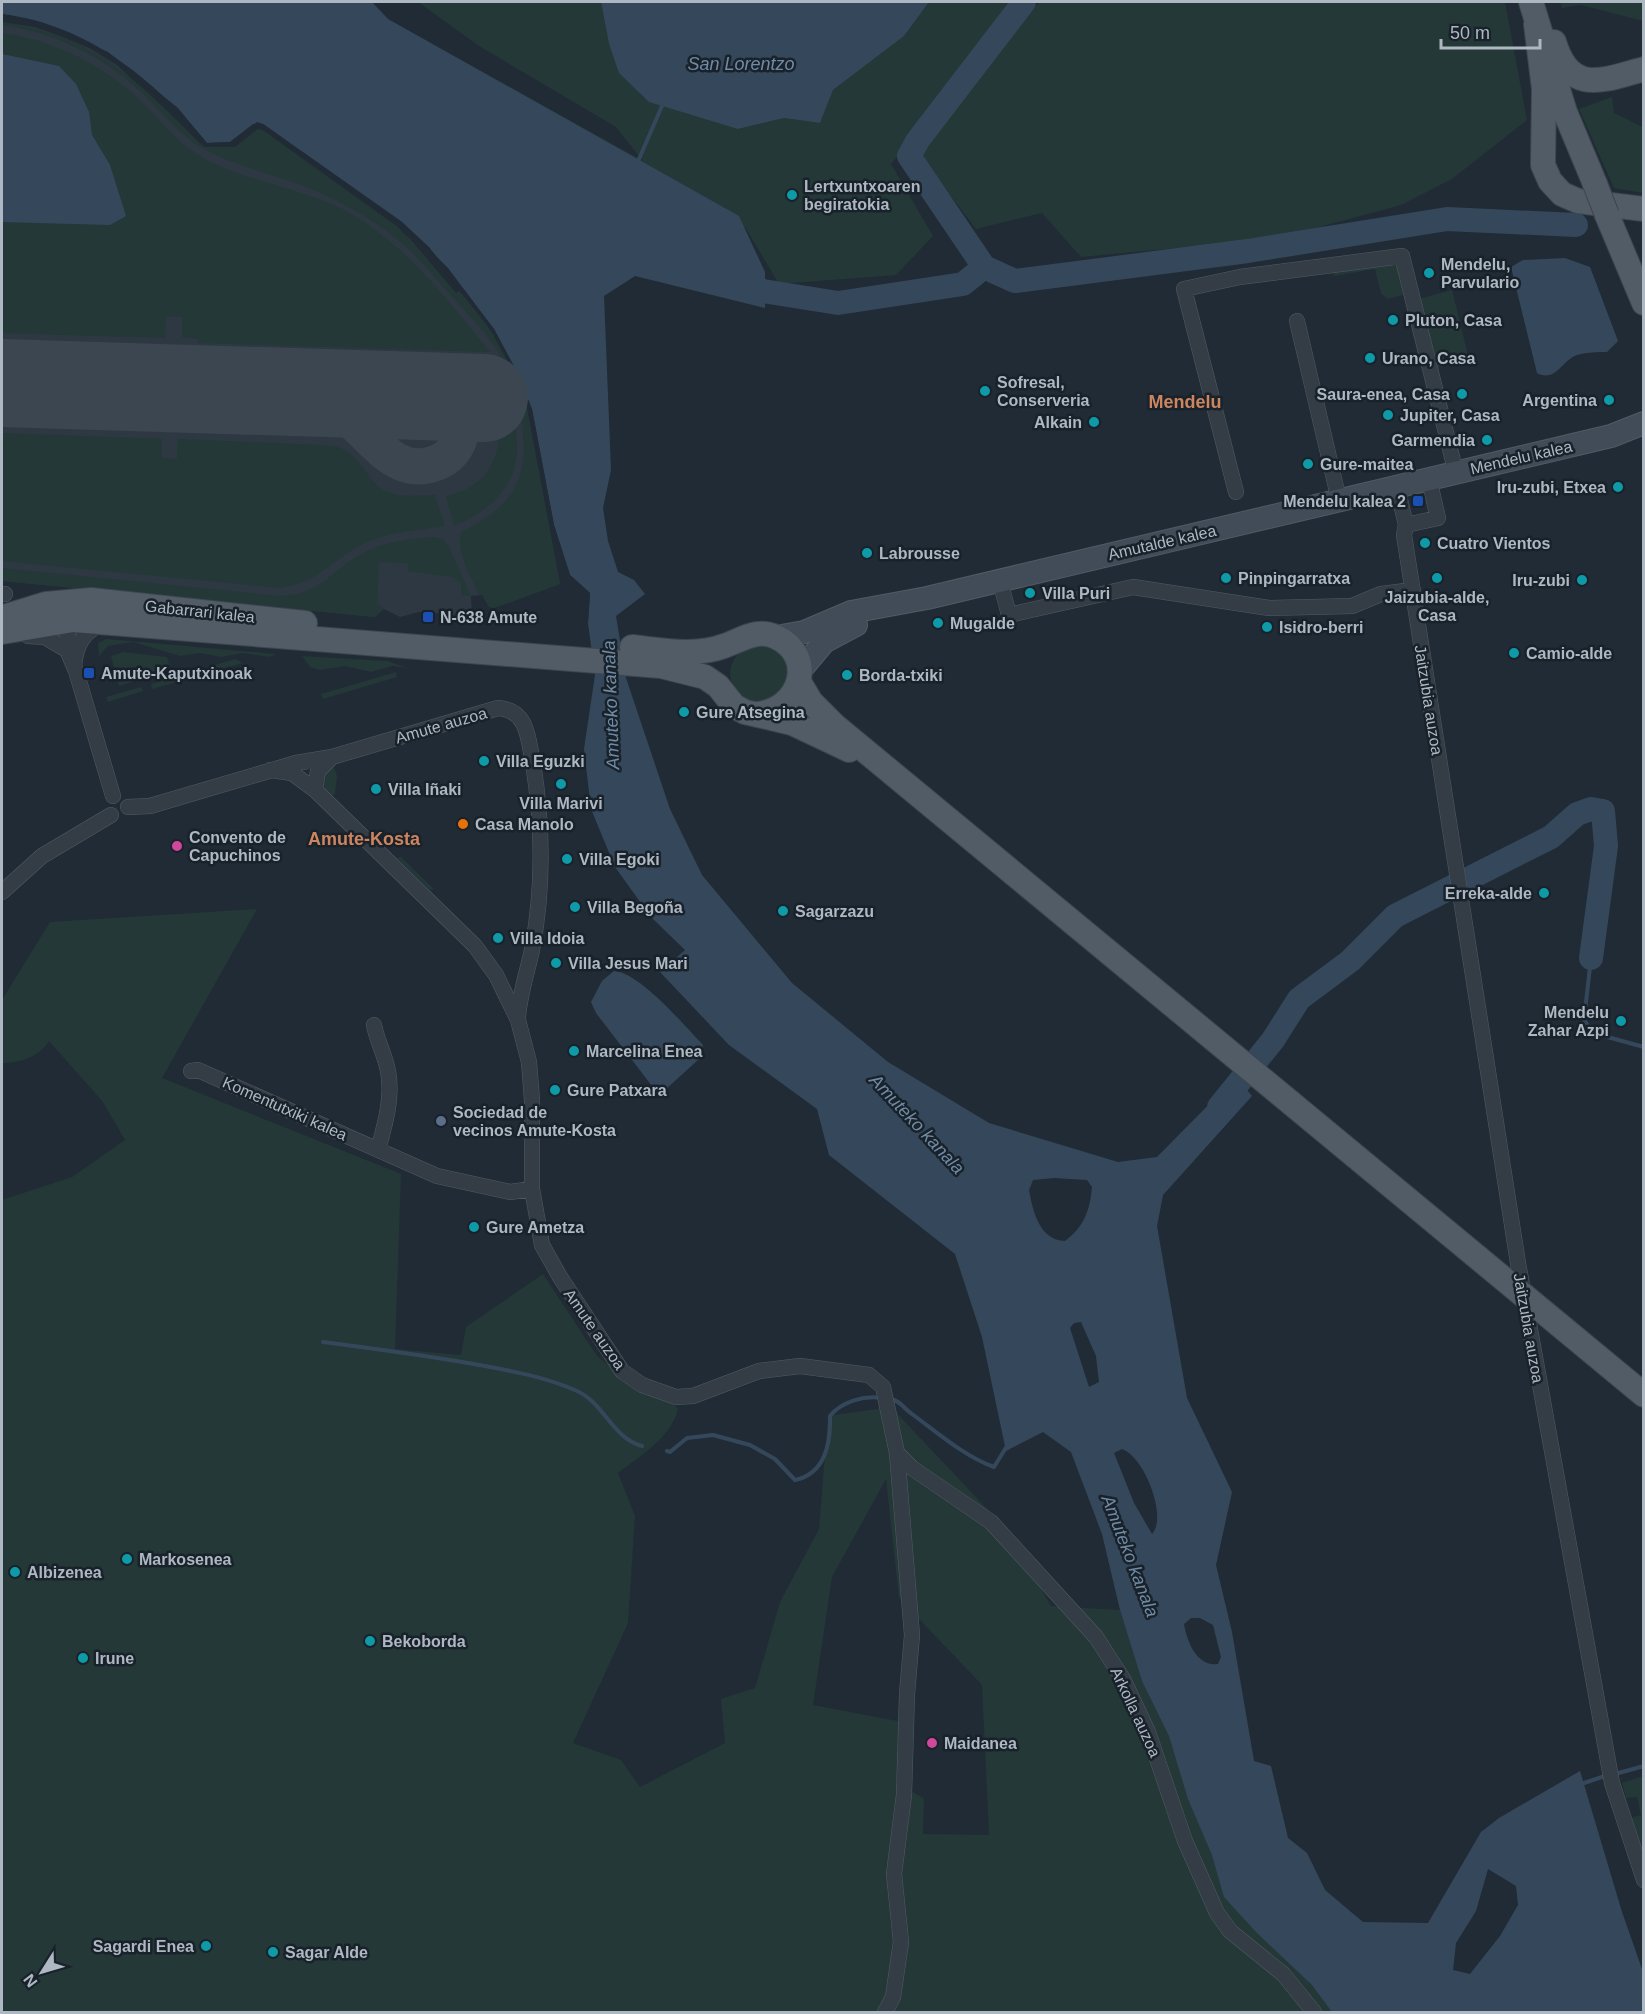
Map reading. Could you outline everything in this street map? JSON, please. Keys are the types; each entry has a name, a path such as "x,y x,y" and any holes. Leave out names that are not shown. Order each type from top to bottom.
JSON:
{"main road":[{"path":"1536,9 1560,58 1575,74 1601,82 1644,69"},
{"path":"1536,9 1565,112 1644,303"},
{"path":"1536,9 1544,90 1544,165 1550,181 1562,194 1578,201 1644,209"},
{"name":"Mendelu kalea","path":"1397,487 1611,436 1644,423"},
{"name":"Amutalde kalea","path":"776,637 804,632 852,612 927,598 1397,487"},
{"name":"Amutalde kalea","path":"799,677 815,650 834,634 927,598"},
{"name":"Gabarrari kalea","path":"2,618 46,604 70,601 130,604 571,649"},
{"path":"2,632 73,620 571,649 654,657 725,646 755,633 776,637 790,648 799,677 818,712 1644,1395"},
{"path":"723,691 719,675 720,663 724,654 736,640"},
{"path":"654,657 711,681 735,706 808,730 891,774"},
{"path":"757,714 769,713 786,705 799,677"}],"street":[{"path":"1236,492 1184,289 1240,277 1402,256 1456,473"},
{"path":"1297,321 1339,500"},
{"path":"1406,525 1438,518 1429,479"},
{"name":"Jaitzubia auzoa","path":"1397,487 1406,525 1404,535 1456,876 1524,1296 1612,1783 1644,1881"},
{"path":"1000,581 1009,615 1133,587 1269,608 1352,606 1381,594 1413,590"},
{"path":"113,795 74,666 67,650 68,631 73,620 87,609 130,604"},
{"path":"74,666 75,654 83,637 94,628 109,622"},
{"path":"2,632 21,637 45,637 67,650"},
{"name":"Amute auzoa","path":"128,807 150,806 270,770 294,768 498,708 511,709 525,723 529,740 539,802 542,841 541,887 526,972 520,990 518,1020"},
{"path":"315,790 318,771 332,757"},
{"name":"Amute auzoa","path":"294,768 475,946 496,975 518,1020 529,1062 532,1100 532,1189 542,1245 560,1277 622,1371 642,1385 676,1397 693,1396 759,1371 800,1366 869,1375 883,1387 897,1453"},
{"path":"2,892 42,856 111,815 122,816 128,807 124,797 113,795"},
{"path":"111,815 106,810 106,803 113,795"},
{"path":"496,975 508,981 519,978 526,972"},
{"path":"374,1025 388,1071 389,1086 387,1120 378,1150"},
{"name":"Komentutxiki kalea","path":"191,1071 198,1070 437,1176 510,1192 532,1189"},
{"path":"885,2013 893,1997 901,1942 894,1874 904,1796 906,1694 912,1635 897,1453"},
{"name":"Arkolla auzoa","path":"897,1453 912,1468 991,1522 1096,1636 1123,1679 1148,1732 1185,1841 1216,1913 1230,1931 1284,1974 1314,2013"}],"shaded area":[{"path":"2,22 34,27 91,49 118,66 204,147 235,147 258,129 264,131 409,238 456,293 459,291 475,308 497,340 526,404 560,584 494,608 489,607 482,595 471,596 472,615 463,615 462,620 449,614 419,612 400,617 384,609 375,617 2,581"}],"green space":[{"path":"418,2 601,2 609,44 738,129 784,118 820,123 833,90 904,36 929,2 1026,2 891,164 933,236 896,275 779,284 745,227 696,243 436,46 643,161 616,127 479,46"},
{"path":"1039,2 1505,2 1527,120 1452,179 1401,205 1275,239 1081,257 1042,213 976,229 917,152"},
{"path":"1560,2 1643,2 1643,21 1581,5 1562,8"},
{"path":"2,22 36,29 91,51 136,83 204,147 235,147 258,129 264,131 398,227 456,293 459,291 497,340 509,362 526,404 560,584 494,608 489,607 483,595 479,595 468,572 462,556 461,532 477,524 502,505 511,494 522,468 524,452 519,404 511,376 495,346 425,266 396,238 376,223 332,198 213,154 191,141 127,80 95,58 59,40 21,28 2,25"},
{"path":"2,33 39,41 93,65 125,86 187,147 210,162 311,196 352,214 397,247 417,267 490,352 198,343 198,339 182,337 182,317 166,317 165,338 2,333 2,222 52,222 126,216 110,165 92,135 89,112 59,66 2,54"},
{"path":"1612,97 1614,113 1643,127 1643,193 1614,188 1579,109"},
{"path":"1396,264 1403,295 1387,299 1381,293 1375,269 1334,276 1332,269"},
{"path":"1452,290 1469,359 1436,368 1418,299"},
{"path":"501,374 515,422 517,444 515,463 509,481 497,498 479,513 454,526 446,496 467,489 482,478 497,450 501,414"},
{"path":"2,433 162,439 162,458 177,459 178,439 336,447 354,457 375,483 388,492 405,496 435,495 445,526 403,532 373,540 352,550 314,577 292,586 279,588 2,561"},
{"path":"434,537 443,539 449,547 471,596 461,596 461,583 452,577 408,571 408,563 379,562 377,603 384,609 375,617 2,581 2,568 280,596 307,591 317,586 373,548 399,541"},
{"path":"106,639 276,654 270,657 243,653 221,657 200,653 180,656 133,642 108,646 99,656 98,643"},
{"path":"753,645 765,645 780,653 788,668 788,680 780,695 765,703 753,703 738,695 730,680 730,668 738,653"},
{"path":"123,652 167,657 171,670 119,686 111,656"},
{"path":"302,656 388,661 407,668 393,666 371,672 345,666 320,670 310,667"},
{"path":"235,659 243,663 203,674 202,669"},
{"path":"193,671 194,677 152,689 151,684"},
{"path":"396,672 397,677 323,699 321,694"},
{"path":"141,687 143,691 108,702 106,697"},
{"path":"333,764 337,776 335,794 329,798 320,785 322,773"},
{"path":"401,857 434,889 430,890 397,858"},
{"path":"257,909 162,1078 401,1174 395,1349 461,1355 466,1327 543,1274 597,1356 613,1369 672,1402 678,1409 662,1438 618,1473 635,1516 628,1623 573,1743 621,1760 640,1787 725,1743 721,1699 755,1688 780,1602 819,1529 828,1416 891,1407 1006,1529 1051,1606 1120,1610 1142,1681 1358,2012 2,2012 2,1200 72,1177 125,1140 103,1102 49,1041 45,1047 28,1058 2,1063 2,1000 50,922","holes":["886,1479 899,1598 982,1685 989,1835 923,1834 924,1798 896,1784 903,1722 813,1705 832,1577"]},
{"path":"1643,1776 1643,1866 1630,1818 1641,1815 1637,1797 1626,1798 1622,1783"}],"water":[{"name":"Amuteko kanala","path":"2,2 372,2 388,19 739,216 765,272 765,308 635,276 604,296 611,470 603,508 608,541 618,572 634,580 645,594 616,616 626,678 670,809 702,875 792,983 888,1062 989,1123 1118,1162 1157,1157 1236,1077 1252,1096 1163,1195 1157,1226 1187,1398 1232,1492 1216,1565 1232,1632 1254,1761 1271,1766 1288,1838 1307,1853 1325,1890 1363,1922 1428,1923 1481,1832 1499,1818 1580,1771 1622,1912 1643,1972 1643,2012 1332,2012 1312,1985 1256,1932 1224,1897 1212,1855 1188,1799 1169,1736 1142,1681 1120,1610 1102,1534 1071,1452 1043,1432 1006,1451 982,1337 955,1254 829,1155 817,1109 729,1045 660,972 685,950 651,917 615,867 591,809 584,749 595,675 588,623 590,593 570,575 554,525 532,409 517,372 494,329 448,268 402,222 263,124 257,122 230,142 207,143 164,97 116,58 62,29 2,14","holes":["1054,1178 1087,1180 1092,1187 1085,1217 1077,1230 1065,1241 1049,1236 1039,1223 1029,1190 1033,1180","1081,1322 1096,1356 1099,1382 1089,1387 1070,1328 1074,1323","1122,1449 1130,1454 1145,1474 1155,1501 1157,1515 1156,1526 1152,1534 1134,1503 1114,1453","1191,1618 1200,1618 1213,1625 1221,1657 1218,1664 1204,1662 1194,1652 1184,1624","1488,1869 1516,1886 1518,1905 1500,1936 1470,1974 1453,1970 1456,1943 1476,1911"]},
{"name":"San Lorentzo","path":"601,2 929,2 904,36 833,90 820,123 784,118 738,129 649,102 619,73 609,44"},
{"path":"2,54 59,66 76,84 89,112 92,135 110,165 126,216 110,225 2,222"},
{"path":"1565,258 1590,267 1618,341 1607,352 1577,355 1554,373 1544,375 1537,373 1511,267 1523,260"},
{"path":"614,971 636,980 674,1014 703,1045 699,1059 665,1090 652,1086 596,1013 591,1002 602,981"}],"pier":[{"path":"2,14 43,23 108,52 178,108 207,143 230,142 253,124 263,124 402,222 429,247 494,329 517,372 532,409 554,525 570,575 590,593 588,623 585,623 587,595 568,576 552,526 529,409 514,373 491,331 427,249 400,224 262,127 254,126 231,145 206,146 176,110 107,54 56,31 25,20 2,17"}],"waterway":[{"path":"984,267 909,156 918,140 1024,2"},
{"path":"639,159 662,106"},
{"path":"735,280 763,291 838,303 963,284 984,267 1015,281 1248,251 1447,219 1576,225"},
{"path":"1219,1107 1273,1040 1299,999 1350,961 1395,916 1551,837 1577,814 1591,809 1603,811 1606,846 1591,958"},
{"path":"1591,958 1584,1020 1593,1033 1644,1047"},
{"path":"323,1342 465,1362 555,1382 586,1397 623,1436 642,1446"},
{"path":"667,1451 670,1452 687,1438 713,1435 750,1445 775,1459 795,1480 805,1477 820,1464 827,1447 830,1416 835,1411 853,1401 882,1398"},
{"path":"890,1399 899,1403 962,1450 994,1467 1007,1446"},
{"path":"1615,1774 1644,1766"},
{"path":"1581,1784 1608,1775"}],"taxiway":[{"path":"285,392 312,398 331,406 394,459 407,465 420,466 445,459 456,446 462,432 463,422 456,397"}],"runway":[{"path":"2,383 484,398"}],"place":[{"name":"Lertxuntxoaren begiratokia","path":"792,195"},
{"name":"Mendelu, Parvulario","path":"1429,273"},
{"name":"Pluton, Casa","path":"1393,320"},
{"name":"Urano, Casa","path":"1370,358"},
{"name":"Sofresal, Conserveria","path":"985,391"},
{"name":"Saura-enea, Casa","path":"1462,394"},
{"name":"Argentina","path":"1609,400"},
{"name":"Jupiter, Casa","path":"1388,415"},
{"name":"Alkain","path":"1094,422"},
{"name":"Garmendia","path":"1487,440"},
{"name":"Gure-maitea","path":"1308,464"},
{"name":"Iru-zubi, Etxea","path":"1618,487"},
{"name":"Mendelu kalea 2","path":"1418,501"},
{"name":"Cuatro Vientos","path":"1425,543"},
{"name":"Labrousse","path":"867,553"},
{"name":"Pinpingarratxa","path":"1226,578"},
{"name":"Jaizubia-alde, Casa","path":"1437,578"},
{"name":"Iru-zubi","path":"1582,580"},
{"name":"Villa Puri","path":"1030,593"},
{"name":"N-638 Amute","path":"428,617"},
{"name":"Mugalde","path":"938,623"},
{"name":"Isidro-berri","path":"1267,627"},
{"name":"Camio-alde","path":"1514,653"},
{"name":"Amute-Kaputxinoak","path":"89,673"},
{"name":"Borda-txiki","path":"847,675"},
{"name":"Gure Atsegina","path":"684,712"},
{"name":"Villa Eguzki","path":"484,761"},
{"name":"Villa Marivi","path":"561,784"},
{"name":"Villa Iñaki","path":"376,789"},
{"name":"Casa Manolo","path":"463,824"},
{"name":"Convento de Capuchinos","path":"177,846"},
{"name":"Villa Egoki","path":"567,859"},
{"name":"Erreka-alde","path":"1544,893"},
{"name":"Villa Begoña","path":"575,907"},
{"name":"Sagarzazu","path":"783,911"},
{"name":"Villa Idoia","path":"498,938"},
{"name":"Villa Jesus Mari","path":"556,963"},
{"name":"Mendelu Zahar Azpi","path":"1621,1021"},
{"name":"Marcelina Enea","path":"574,1051"},
{"name":"Gure Patxara","path":"555,1090"},
{"name":"Sociedad de vecinos Amute-Kosta","path":"441,1121"},
{"name":"Gure Ametza","path":"474,1227"},
{"name":"Markosenea","path":"127,1559"},
{"name":"Albizenea","path":"15,1572"},
{"name":"Bekoborda","path":"370,1641"},
{"name":"Irune","path":"83,1658"},
{"name":"Maidanea","path":"932,1743"},
{"name":"Sagardi Enea","path":"206,1946"},
{"name":"Sagar Alde","path":"273,1952"}],"district":[{"name":"Mendelu","path":"1185,402"},
{"name":"Amute-Kosta","path":"364,839"}]}
